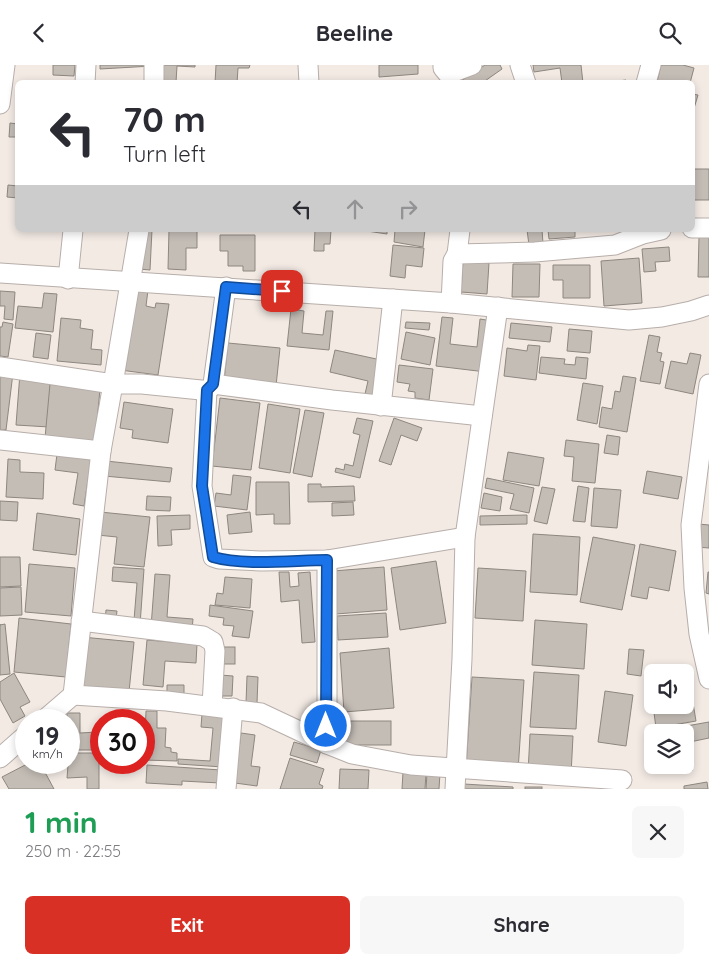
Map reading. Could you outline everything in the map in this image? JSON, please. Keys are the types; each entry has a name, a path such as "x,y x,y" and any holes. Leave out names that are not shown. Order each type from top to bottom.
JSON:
{"street":[{"path":"0,105 5,65"},
{"path":"85,80 86,65"},
{"path":"154,65 154,80"},
{"path":"308,65 309,80"},
{"path":"444,74 472,65"},
{"path":"520,65 525,80"},
{"path":"647,80 651,65"},
{"path":"695,228 709,228"},
{"path":"68,279 72,232"},
{"path":"57,709 73,695 101,451 139,232"},
{"path":"451,303 453,261 460,232"},
{"path":"456,254 536,252 615,245 652,232"},
{"path":"0,273 451,303 630,320 662,317 709,305"},
{"path":"226,287 210,387 202,486 213,557 253,561 327,560 465,537"},
{"path":"381,405 393,299"},
{"path":"455,789 462,659 465,537 498,307"},
{"path":"0,367 113,383 210,387 482,416"},
{"path":"708,393 691,525 701,557 694,588 699,633 709,679"},
{"path":"0,440 101,451"},
{"path":"326,744 327,560"},
{"path":"81,621 203,636 208,639 213,643 215,651 212,706"},
{"path":"73,695 233,708 261,713 326,744 352,754 411,765 455,770 622,780"},
{"path":"226,789 233,708"},
{"path":"0,758 15,745"}],"building":[{"path":"53,65 75,65 74,76 53,75"},
{"path":"100,65 152,65 152,66 100,69"},
{"path":"159,65 195,65 195,67 177,66 176,80 159,80"},
{"path":"216,65 250,65 249,68 238,68 237,80 215,80"},
{"path":"379,65 418,65 418,74 379,77"},
{"path":"485,65 500,65 502,69 486,80 462,80"},
{"path":"533,65 581,65 583,80 562,80 560,68 534,72"},
{"path":"661,65 683,65 694,68 691,80 657,80"},
{"path":"695,94 698,95 695,105"},
{"path":"10,123 15,124 15,137 9,137"},
{"path":"695,169 709,169 709,200 695,200"},
{"path":"8,185 15,186 15,198 7,197"},
{"path":"141,232 152,232 150,270 139,269"},
{"path":"169,232 197,232 197,248 186,248 186,270 168,269"},
{"path":"315,232 331,232 330,244 324,244 324,251 314,251"},
{"path":"395,232 425,232 423,247 394,242"},
{"path":"527,232 542,232 543,243 529,245"},
{"path":"548,232 575,232 575,237 549,239"},
{"path":"220,235 255,235 255,271 243,271 243,266 228,266 228,251 220,251"},
{"path":"699,237 709,237 709,277 698,277"},
{"path":"393,245 424,248 422,267 406,265 405,278 390,276"},
{"path":"669,247 670,261 655,262 656,271 644,272 642,249"},
{"path":"639,258 642,303 604,306 601,261"},
{"path":"463,261 489,263 487,294 461,292"},
{"path":"513,264 540,264 539,297 512,297"},
{"path":"553,265 590,265 590,298 563,298 563,280 553,280"},
{"path":"133,288 148,290 146,306 155,308 156,303 169,304 158,375 120,370"},
{"path":"0,291 15,292 13,320 4,319 5,306 0,306"},
{"path":"44,293 57,294 53,332 15,328 18,306 42,308"},
{"path":"291,309 304,311 302,333 323,335 326,311 333,311 329,350 287,346"},
{"path":"442,317 453,318 450,344 477,347 480,319 492,321 486,372 436,366"},
{"path":"61,318 81,320 80,328 93,330 91,349 102,350 101,365 57,361"},
{"path":"3,322 13,324 8,357 0,356 0,327 2,327"},
{"path":"406,322 430,323 429,330 405,328"},
{"path":"511,323 552,327 550,342 509,338"},
{"path":"569,329 592,331 590,353 567,351"},
{"path":"406,332 435,338 430,365 401,359"},
{"path":"36,333 51,335 48,359 33,357"},
{"path":"649,335 660,337 657,352 662,353 660,361 664,362 660,384 640,381"},
{"path":"228,343 280,348 276,386 224,381"},
{"path":"528,345 540,346 536,380 504,376 507,348 527,351"},
{"path":"335,350 381,360 374,395 365,394 368,381 330,372"},
{"path":"690,353 701,355 693,394 665,388 671,361 687,364"},
{"path":"541,357 565,359 564,364 575,365 576,357 588,358 586,379 539,373"},
{"path":"399,365 433,369 429,400 415,398 415,392 408,391 410,384 397,382"},
{"path":"0,372 13,373 6,430 0,430"},
{"path":"20,373 53,376 49,427 16,425"},
{"path":"623,376 636,378 627,432 599,427 602,407 612,409 615,391 620,392"},
{"path":"583,383 603,386 597,424 577,420"},
{"path":"50,384 100,389 95,443 45,438"},
{"path":"220,398 260,403 251,470 212,466"},
{"path":"124,402 173,409 168,443 132,438 133,430 120,428"},
{"path":"268,404 300,409 290,473 259,468"},
{"path":"305,410 324,413 312,477 293,473"},
{"path":"357,418 373,421 360,478 335,472 336,468 344,470 345,464 353,466 360,435 353,433"},
{"path":"394,418 422,428 417,441 401,435 391,465 379,461"},
{"path":"607,435 620,437 618,455 604,453"},
{"path":"566,440 599,444 595,483 572,481 574,457 564,456"},
{"path":"508,452 544,458 539,486 503,480"},
{"path":"57,454 91,460 84,506 73,504 78,473 55,470"},
{"path":"8,459 20,460 20,472 44,473 43,499 6,497"},
{"path":"106,461 172,468 170,482 104,476"},
{"path":"647,471 682,477 678,499 643,493"},
{"path":"233,475 251,477 247,510 214,506 216,493 231,495"},
{"path":"487,478 534,488 529,513 510,509 514,494 485,488"},
{"path":"256,482 289,482 290,524 274,524 274,514 256,515"},
{"path":"308,484 321,484 321,487 354,486 355,501 308,502"},
{"path":"578,486 589,488 585,522 573,521"},
{"path":"542,487 555,489 547,524 534,521"},
{"path":"594,488 621,490 617,528 591,526"},
{"path":"484,493 502,497 500,511 481,508"},
{"path":"147,496 171,497 170,511 146,510"},
{"path":"0,501 18,502 17,521 0,520"},
{"path":"353,502 354,515 332,516 332,503"},
{"path":"100,512 150,517 144,567 114,564 117,537 97,535"},
{"path":"250,512 252,532 229,534 227,515"},
{"path":"37,513 80,519 76,555 33,550"},
{"path":"190,515 190,529 171,530 172,545 158,546 157,516"},
{"path":"527,515 527,524 480,525 480,516"},
{"path":"698,524 709,525 709,548 696,547"},
{"path":"533,534 580,537 577,595 530,592"},
{"path":"593,537 635,545 622,610 580,602"},
{"path":"640,544 676,551 669,591 649,587 647,599 631,596"},
{"path":"0,557 20,557 21,586 0,587"},
{"path":"436,561 446,623 400,630 391,568"},
{"path":"29,564 75,568 71,616 25,612"},
{"path":"113,567 144,569 140,625 105,622 106,610 117,611 116,619 134,620 137,583 112,581"},
{"path":"384,567 387,610 336,614 333,571"},
{"path":"478,568 526,571 523,621 475,618"},
{"path":"279,572 289,572 290,587 299,586 298,573 310,572 315,642 302,643 299,600 281,602"},
{"path":"709,572 709,594 706,593"},
{"path":"155,574 170,575 167,617 193,619 192,630 151,627"},
{"path":"225,577 252,579 250,608 215,605 217,593 223,594"},
{"path":"21,587 22,615 0,616 0,588"},
{"path":"210,605 253,611 249,638 232,636 234,626 223,625 224,618 209,616"},
{"path":"386,613 388,637 338,640 337,616"},
{"path":"19,618 71,624 66,677 14,672"},
{"path":"535,620 587,624 584,669 532,665"},
{"path":"0,624 2,673 0,673"},
{"path":"5,624 10,674 0,675 0,625"},
{"path":"82,637 134,642 129,692 77,688"},
{"path":"147,640 197,644 196,663 165,661 163,687 143,685"},
{"path":"219,647 235,647 235,664 219,664"},
{"path":"389,648 394,708 344,712 340,653"},
{"path":"629,649 644,650 641,676 627,674"},
{"path":"534,672 579,675 576,729 530,727"},
{"path":"14,673 30,702 20,707 21,709 15,709 15,722 13,723 0,699 0,682"},
{"path":"220,675 233,676 232,696 220,696"},
{"path":"247,676 258,677 257,703 246,703"},
{"path":"472,677 524,680 518,771 466,767"},
{"path":"167,685 184,685 184,697 167,696"},
{"path":"605,691 633,695 626,746 598,742"},
{"path":"694,709 696,721 679,724 655,724 654,714 694,714"},
{"path":"155,711 157,711 157,728 166,728 165,747 171,748 171,752 177,753 177,761 155,760"},
{"path":"202,714 227,715 223,767 178,764 178,759 210,761 213,728 201,727"},
{"path":"344,721 391,721 391,745 344,745"},
{"path":"709,722 709,738 694,741 694,725"},
{"path":"90,732 90,750 80,750 80,733"},
{"path":"241,733 255,735 251,766 260,767 257,786 235,783"},
{"path":"530,734 573,736 571,775 528,773"},
{"path":"294,742 321,750 317,763 290,755"},
{"path":"80,753 90,753 90,774 99,774 99,789 87,789 87,777 67,778 67,774 80,774"},
{"path":"290,758 324,769 319,784 323,786 322,789 280,789"},
{"path":"155,766 221,770 220,783 182,781 182,785 146,783 146,774 155,774"},
{"path":"340,769 369,770 368,789 339,789"},
{"path":"15,770 15,774 46,774 54,789 9,789 2,777"},
{"path":"403,772 426,773 425,789 402,789"},
{"path":"427,773 440,773 439,789 426,789"},
{"path":"707,782 708,789 684,789 684,786"},
{"path":"464,784 513,787 513,789 464,789"},
{"path":"525,787 542,787 542,789 525,789"}],"route":[{"path":"282,291 226,287 213,384 207,390 202,486 213,557 261,561 327,560 326,726"}]}
